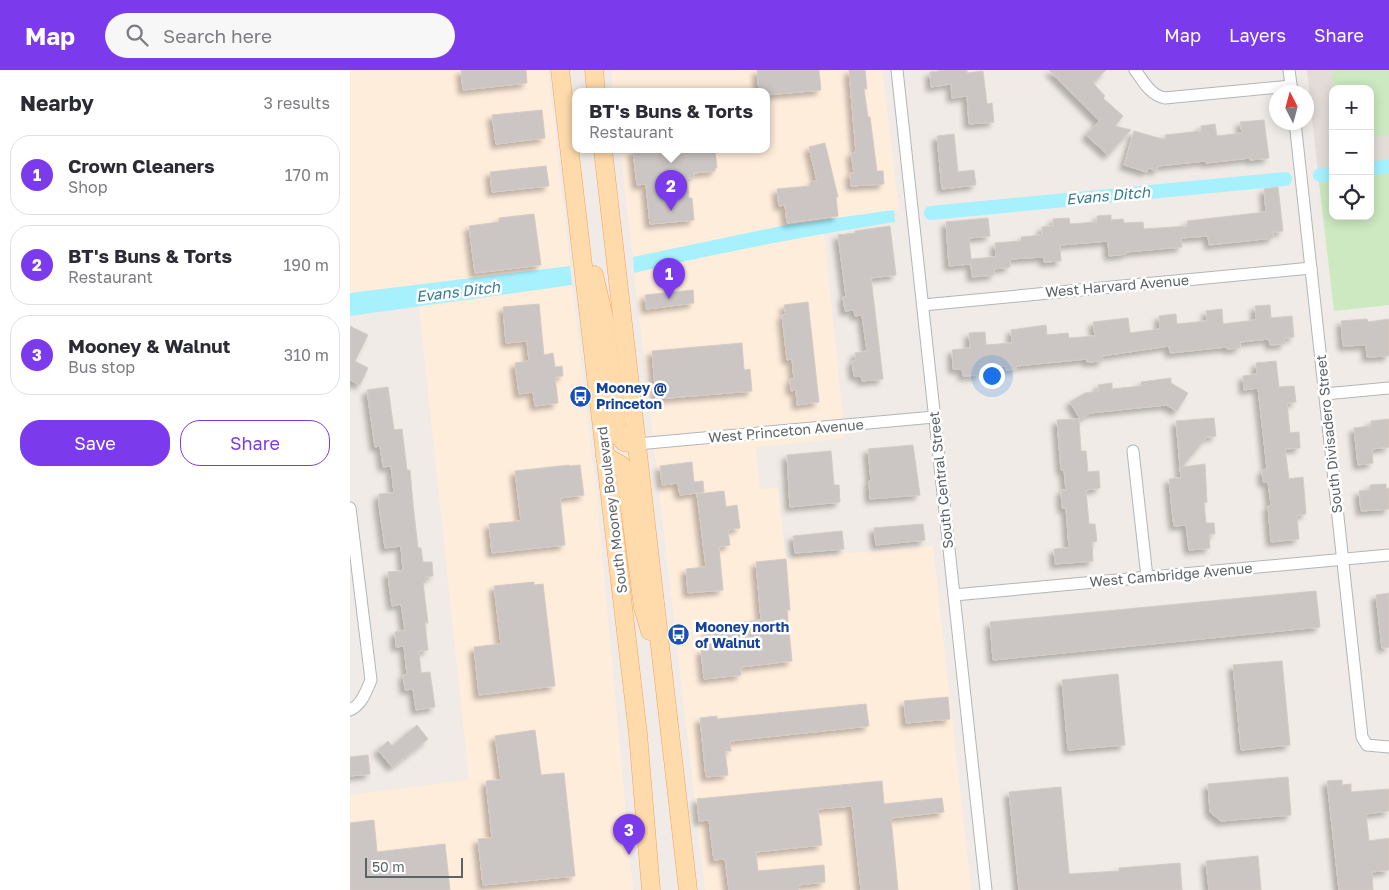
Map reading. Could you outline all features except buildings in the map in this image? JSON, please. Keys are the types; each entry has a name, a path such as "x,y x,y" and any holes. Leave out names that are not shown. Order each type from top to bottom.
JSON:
{"main road":[{"name":"South Mooney Boulevard","path":"560,70 637,726 651,890"},
{"path":"594,70 596,88"},
{"path":"603,153 688,890"},
{"path":"576,204 605,322 618,436 624,442 637,444"},
{"path":"605,456 621,465 625,471 643,606 663,669"}],"street":[{"name":"South Central Street","path":"897,70 986,890"},
{"path":"1135,70 1148,88 1157,96 1166,98 1269,91"},
{"path":"1289,70 1291,85"},
{"name":"South Divisadero Street","path":"1296,130 1360,724 1362,737 1368,745 1389,747"},
{"name":"West Harvard Avenue","path":"923,305 1311,268"},
{"path":"1325,394 1389,388"},
{"name":"West Princeton Avenue","path":"637,444 934,417"},
{"path":"1133,451 1147,577"},
{"path":"350,508 353,553 372,680 356,708 350,710"},
{"name":"West Cambridge Avenue","path":"954,595 1389,555"}],"shaded area":[{"path":"350,70 548,70 570,266 350,293"},
{"path":"611,70 882,70 899,209 786,225 633,257 620,153 770,153 770,88 613,88"},
{"path":"1307,70 1389,70 1389,166 1374,168 1374,85 1329,85 1329,173 1318,174 1313,130 1314,85 1309,85"},
{"path":"824,233 845,438 756,447 760,489 778,488 786,558 933,546 971,890 705,890 634,273 704,256"},
{"path":"572,285 598,510 633,890 350,890 350,795 469,780 419,306"}],"green space":[{"path":"1332,70 1389,70 1389,135 1374,137 1374,85 1334,85"},
{"path":"1389,166 1389,305 1334,311 1318,174 1329,173 1329,220 1374,220 1374,168"}],"water":[{"path":"894,210 895,222 764,245 634,273 633,257 786,225"},
{"path":"570,266 572,285 350,316 350,293"}],"waterway":[{"name":"Evans Ditch","path":"1374,168 1389,166"},
{"name":"Evans Ditch","path":"1320,175 1329,174"},
{"name":"Evans Ditch","path":"931,213 1285,179"}],"place":[{"name":"BT's Buns & Torts","path":"671,211"},
{"name":"Crown Cleaners","path":"669,299"},
{"name":"Mooney @ Princeton","path":"580,396"},
{"name":"Mooney north of Walnut","path":"679,635"},
{"name":"Mooney & Walnut","path":"629,855"}]}
